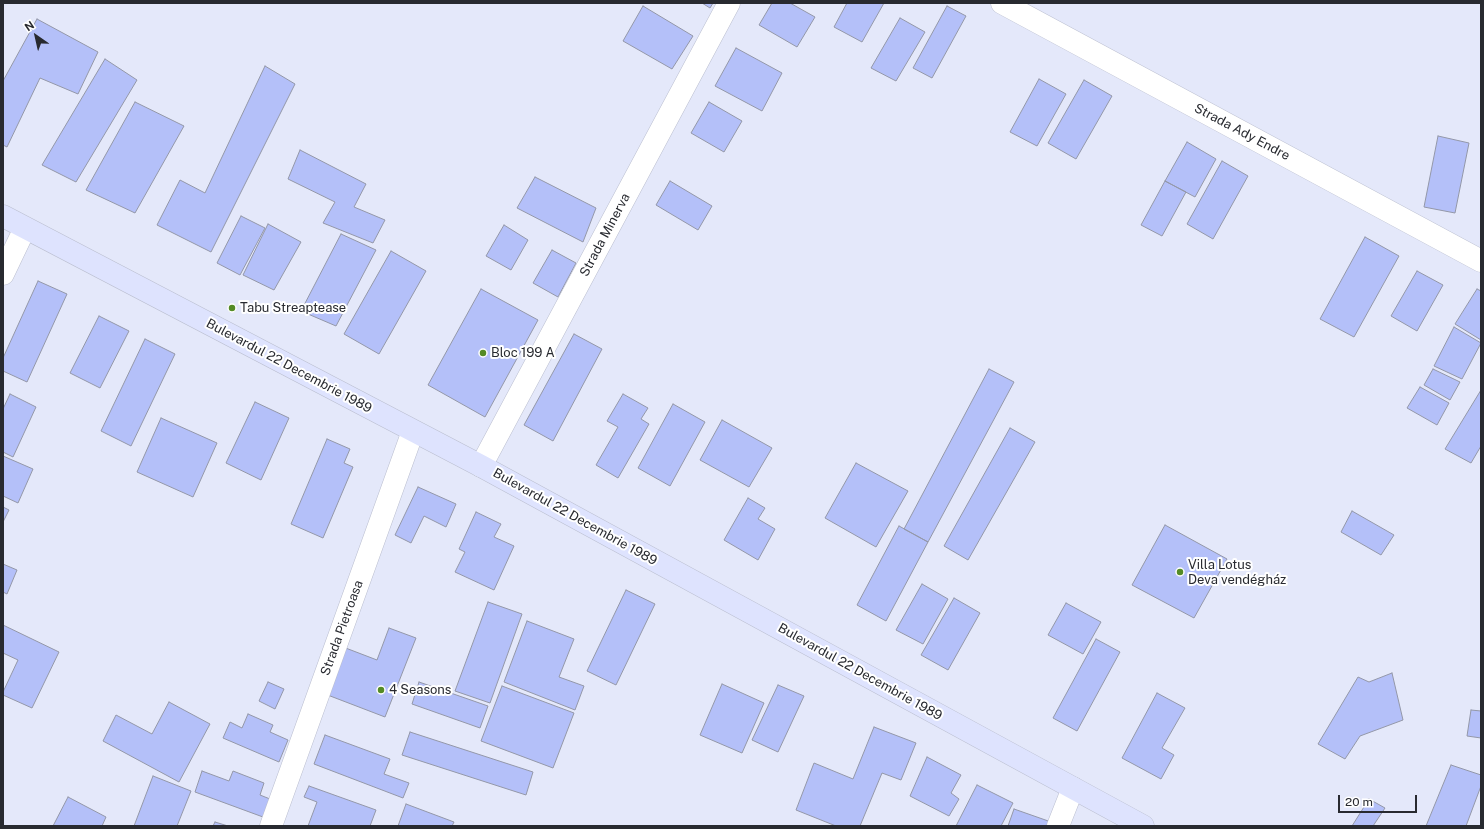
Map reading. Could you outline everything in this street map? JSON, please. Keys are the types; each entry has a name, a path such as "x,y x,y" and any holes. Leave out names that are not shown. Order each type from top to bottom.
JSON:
{"main road":[{"name":"Bulevardul 22 Decembrie 1989","path":"3,216 481,466 1143,826"}],"street":[{"name":"Strada Minerva","path":"481,466 729,3"},
{"name":"Strada Ady Endre","path":"1002,3 1481,260"},
{"path":"3,274 25,228"},
{"name":"Strada Pietroasa","path":"271,826 413,431"},
{"path":"1058,826 1073,788"}],"building":[{"path":"702,3 713,3 710,8"},
{"path":"772,3 790,3 815,17 797,47 759,25"},
{"path":"847,3 884,3 862,42 834,27"},
{"path":"643,6 693,36 672,69 623,41"},
{"path":"947,6 966,16 932,78 913,68"},
{"path":"900,18 925,32 896,81 871,68"},
{"path":"37,19 98,52 78,94 40,78 7,147 3,145 3,81"},
{"path":"736,48 782,73 762,111 715,86"},
{"path":"105,59 137,80 76,182 42,165"},
{"path":"265,66 295,84 211,252 157,225 180,180 205,193"},
{"path":"1039,79 1066,94 1037,146 1010,132"},
{"path":"1084,80 1112,96 1076,159 1048,143"},
{"path":"135,102 184,126 135,213 86,190"},
{"path":"709,102 742,121 724,152 691,133"},
{"path":"1438,136 1469,143 1455,213 1424,207"},
{"path":"1187,142 1216,159 1195,197 1165,181"},
{"path":"300,150 366,184 354,207 385,220 373,243 323,223 335,202 288,179"},
{"path":"1222,161 1248,176 1213,239 1187,224"},
{"path":"535,177 596,208 583,242 517,208"},
{"path":"670,181 712,206 698,230 656,205"},
{"path":"1165,181 1186,192 1162,236 1141,225"},
{"path":"241,216 265,228 240,275 217,263"},
{"path":"268,224 301,242 274,290 243,275"},
{"path":"504,225 528,240 511,270 486,256"},
{"path":"341,234 376,250 336,326 301,311"},
{"path":"1365,237 1399,256 1354,337 1320,319"},
{"path":"552,250 576,263 558,297 533,283"},
{"path":"391,251 426,271 379,354 344,334"},
{"path":"1417,271 1443,285 1417,331 1391,316"},
{"path":"38,281 67,294 27,382 3,371 3,358"},
{"name":"Bloc 199 A","path":"481,289 538,320 485,417 428,385"},
{"path":"1477,289 1481,291 1481,340 1455,324"},
{"path":"99,316 129,331 100,388 70,373"},
{"path":"1454,327 1481,343 1462,379 1434,366"},
{"path":"574,334 602,349 553,441 524,425"},
{"path":"145,339 175,354 131,446 101,431"},
{"path":"989,369 1014,382 928,542 904,529"},
{"path":"1433,369 1460,382 1450,400 1424,385"},
{"path":"1420,387 1449,403 1437,425 1407,408"},
{"path":"1481,390 1481,446 1471,463 1445,449"},
{"path":"10,394 36,407 13,457 3,452 3,409"},
{"path":"623,394 648,408 641,419 649,424 618,478 596,465 618,427 607,421"},
{"path":"255,402 289,418 261,480 226,463"},
{"path":"673,404 705,422 670,486 638,468"},
{"path":"161,418 217,443 193,497 137,472"},
{"path":"722,420 772,448 749,487 700,460"},
{"path":"1010,428 1035,442 968,560 944,546"},
{"path":"327,439 350,449 344,463 353,467 323,538 291,524"},
{"path":"3,456 33,469 18,503 3,496"},
{"path":"856,463 908,491 876,547 825,518"},
{"path":"418,487 456,504 446,527 424,516 411,543 395,535"},
{"path":"748,498 765,508 758,519 775,529 758,560 724,540"},
{"path":"3,507 9,510 3,522"},
{"path":"1352,511 1394,535 1381,555 1341,532"},
{"path":"476,512 501,524 494,537 514,546 494,590 455,572 465,552 459,549"},
{"name":"Villa Lotus Deva vendégház","path":"1165,525 1227,559 1194,618 1132,585"},
{"path":"899,526 928,542 886,621 857,605"},
{"path":"3,564 17,570 7,594 3,592"},
{"path":"922,584 948,599 923,644 896,630"},
{"path":"626,590 655,604 616,685 587,671"},
{"path":"954,598 980,613 948,670 921,655"},
{"path":"488,602 522,614 490,703 455,691"},
{"path":"1066,603 1101,622 1083,654 1048,635"},
{"path":"527,621 574,639 559,677 584,686 575,710 504,682"},
{"path":"3,625 59,652 32,708 3,695 18,660 3,653"},
{"path":"389,628 416,638 385,717 325,694 343,647 377,660"},
{"path":"1096,639 1120,652 1077,731 1053,718"},
{"path":"1392,673 1403,720 1360,736 1345,759 1318,744 1358,677 1369,682"},
{"path":"268,682 284,689 275,709 259,701"},
{"path":"419,682 488,706 480,728 412,704"},
{"path":"722,684 764,703 742,753 700,735"},
{"path":"778,685 804,696 778,752 752,740"},
{"path":"502,686 574,713 553,768 481,741"},
{"path":"1157,693 1185,708 1162,748 1174,755 1161,779 1122,758"},
{"path":"169,702 210,724 179,782 103,741 116,715 152,734"},
{"path":"1471,710 1481,711 1481,738 1467,736"},
{"path":"248,714 273,725 270,732 288,740 279,762 223,738 230,722 242,728"},
{"path":"874,727 916,743 901,780 882,773 860,826 836,826 796,810 814,763 853,779"},
{"path":"410,732 533,772 526,795 402,755"},
{"path":"325,735 390,759 384,774 409,783 403,798 314,764"},
{"path":"927,757 961,775 951,793 959,799 949,816 910,796"},
{"path":"1451,765 1481,775 1481,786 1466,826 1426,826"},
{"path":"202,771 229,781 233,771 264,783 260,795 270,799 263,817 195,792"},
{"path":"153,776 191,791 177,826 134,826"},
{"path":"977,785 1013,803 1001,826 956,826"},
{"path":"309,786 376,810 370,826 308,826 317,802 304,797"},
{"path":"68,797 106,817 102,826 53,826"},
{"path":"1369,799 1385,808 1373,826 1352,826"},
{"path":"406,804 454,822 452,826 398,826"},
{"path":"1014,809 1054,823 1053,826 1008,826"},
{"path":"215,822 228,826 213,826"}],"place":[{"name":"Tabu Streaptease","path":"232,308"},
{"name":"Bloc 199 A","path":"483,353"},
{"name":"Villa Lotus Deva vendégház","path":"1180,572"},
{"name":"4 Seasons","path":"381,690"}]}
